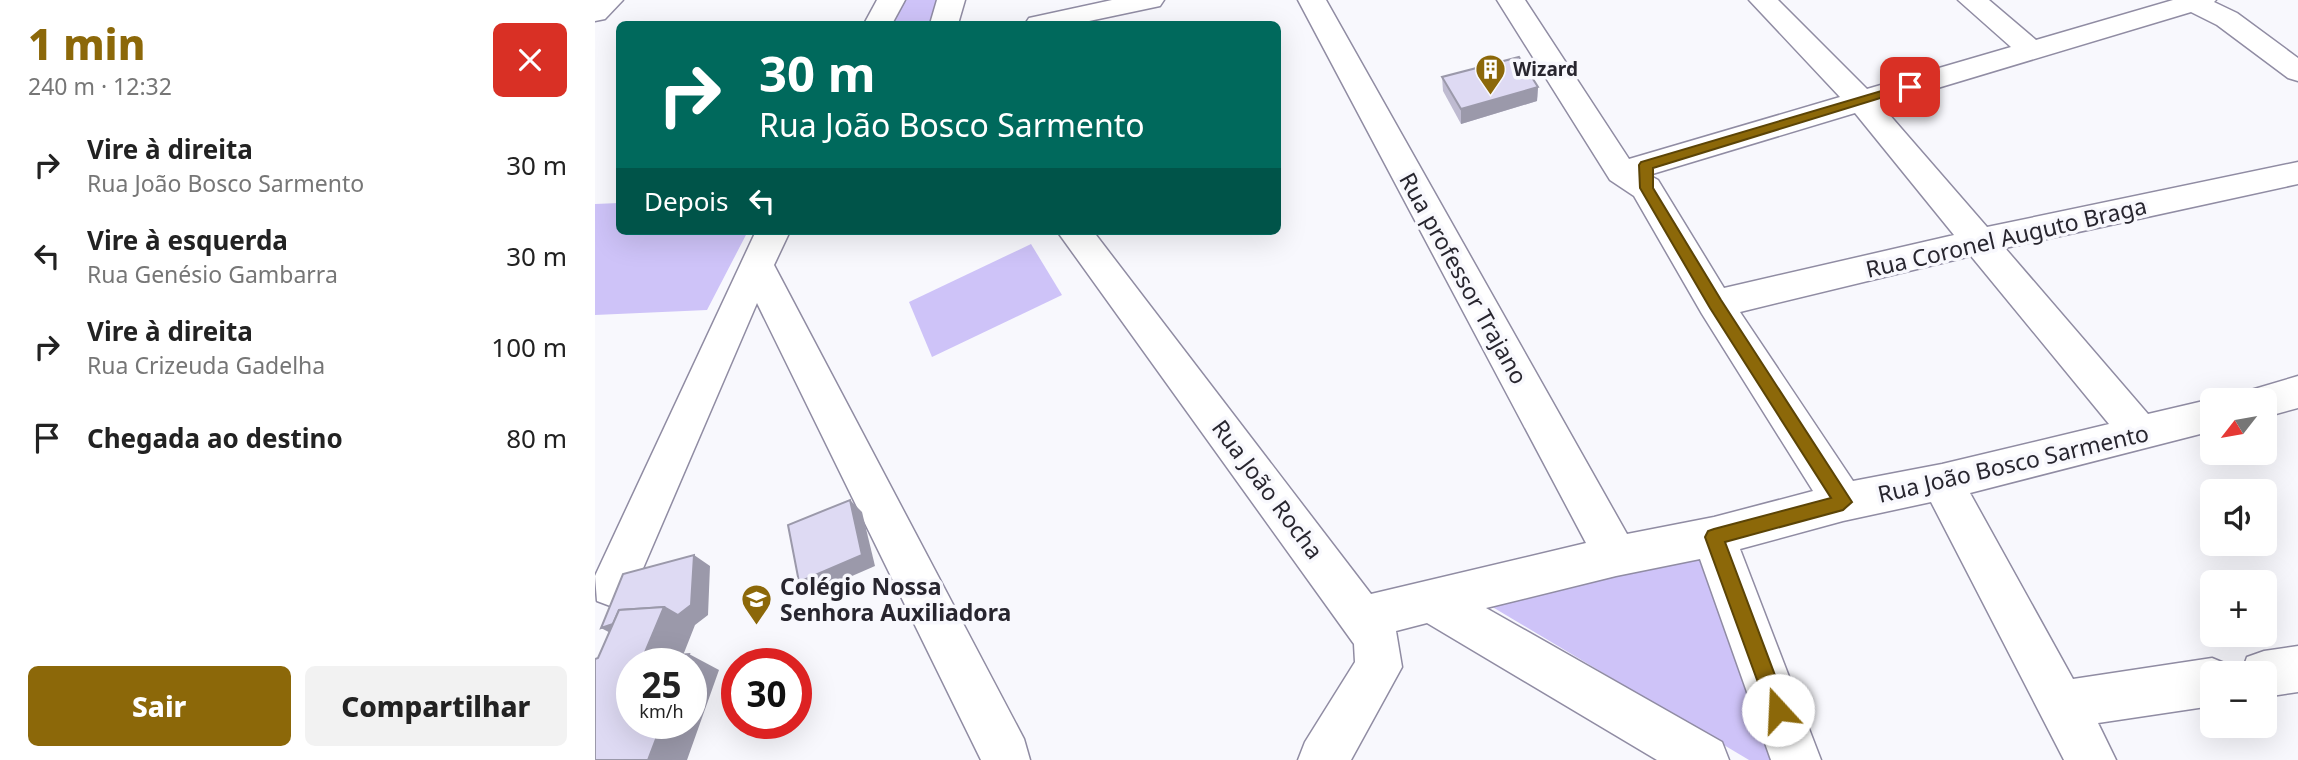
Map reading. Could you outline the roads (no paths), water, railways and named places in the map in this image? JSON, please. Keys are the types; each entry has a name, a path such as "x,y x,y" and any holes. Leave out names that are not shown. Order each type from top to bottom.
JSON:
{"street":[{"path":"945,21 951,0"},
{"path":"1053,21 1150,0"},
{"name":"Rua professor Trajano","path":"1312,0 1616,556"},
{"path":"1511,0 1632,166"},
{"path":"1536,0 1715,304 1843,502"},
{"path":"1763,0 1856,96 2141,434"},
{"path":"1972,0 2024,44"},
{"path":"1632,166 2024,44 2140,0"},
{"path":"2024,44 2204,5 2298,72"},
{"name":"Rua Coronel Auguto Braga","path":"1715,304 1980,240 2298,173"},
{"name":"Rua João Rocha","path":"1077,235 1364,617 1376,637 1379,667 1323,760"},
{"path":"613,586 764,248"},
{"path":"764,248 1006,757"},
{"path":"2277,398 2298,392"},
{"name":"Rua João Bosco Sarmento","path":"1364,617 1616,556 1714,537 1843,502 1942,482 2200,418"},
{"path":"1942,482 2091,760"},
{"path":"1714,537 1796,760"},
{"path":"1433,602 1704,760"},
{"path":"2277,672 2298,668"},
{"path":"2063,704 2200,683"}],"place":[{"name":"Wizard","path":"1490,96"},
{"name":"Colégio Nossa Senhora Auxiliadora","path":"757,626"}]}
